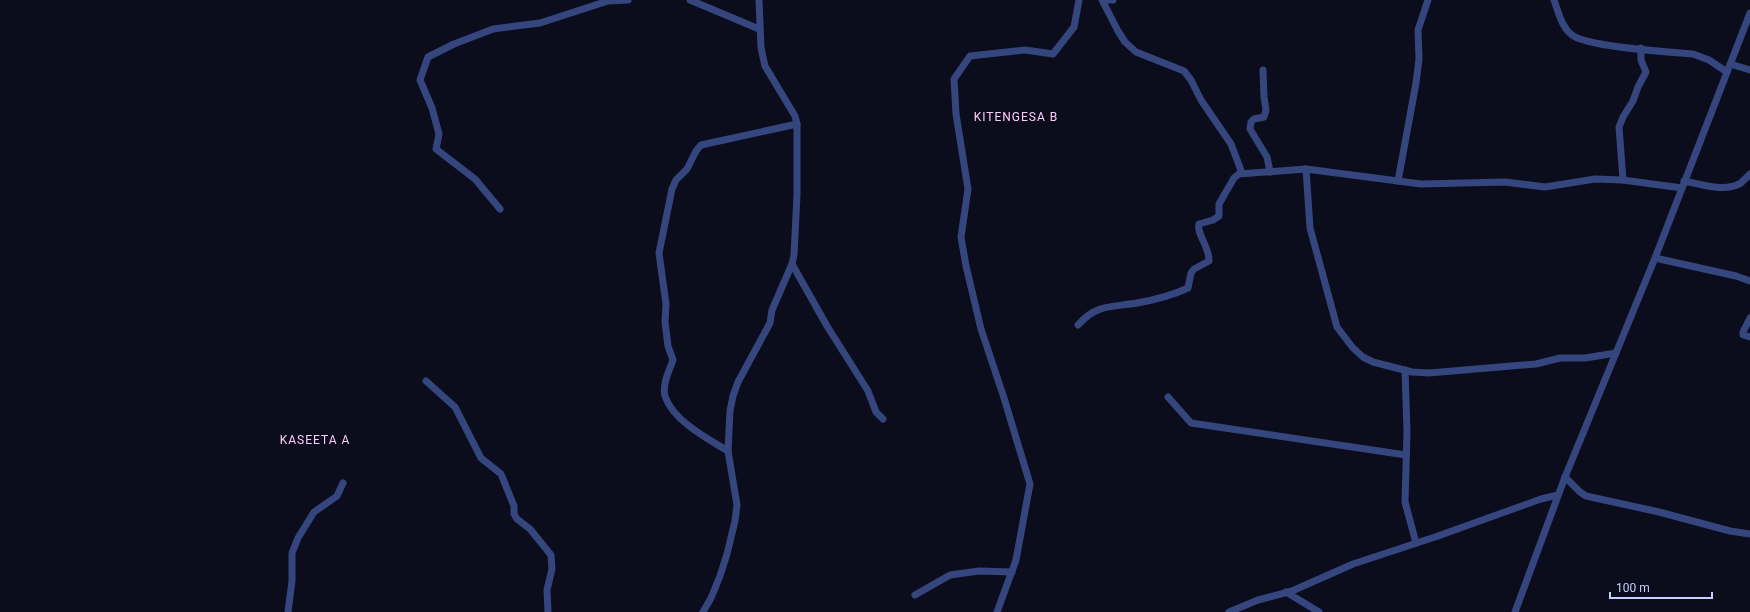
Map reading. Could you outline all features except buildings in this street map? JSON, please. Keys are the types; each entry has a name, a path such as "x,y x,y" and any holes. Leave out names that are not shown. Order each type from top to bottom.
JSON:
{"street":[{"path":"500,209 475,179 436,148 439,134 432,108 420,80 428,57 454,44 493,30 540,23 608,1 628,0"},
{"path":"690,0 759,29"},
{"path":"703,612 711,598 720,576 735,521 736,505 728,450 730,411 733,396 738,382 770,323 777,297 792,264 796,222 797,124 795,116 765,66 760,48 759,0"},
{"path":"997,612 1016,560 1030,484 981,329 966,266 961,237 968,189 956,114 954,79 970,56 1025,50 1053,54 1074,27 1079,0"},
{"path":"1102,0 1118,32 1125,42 1136,52 1167,63 1184,72 1191,80 1200,100 1231,144 1242,173"},
{"path":"1107,0 1113,0"},
{"path":"1398,181 1416,83 1419,59 1418,30 1428,0"},
{"path":"1554,0 1564,26 1571,35 1577,38 1593,43 1693,54 1709,60 1727,72"},
{"path":"1515,612 1565,477 1655,258 1750,14"},
{"path":"1624,180 1619,127 1646,72 1641,60 1641,48"},
{"path":"1730,64 1750,70"},
{"path":"1263,70 1266,110 1264,117 1254,118 1251,122 1250,129 1267,156 1270,172"},
{"path":"728,450 706,438 679,417 665,396 666,373 673,360 668,346 665,322 666,304 664,281 659,253 672,189 676,180 687,169 696,151 701,145 797,124"},
{"path":"1078,325 1087,315 1107,307 1152,300 1188,288 1191,273 1209,261 1204,240 1198,228 1199,224 1219,216 1218,204 1234,178 1242,173 1306,169 1398,181 1438,184 1505,182 1545,187 1586,180 1624,180 1719,187 1734,186 1750,174"},
{"path":"1306,169 1310,228 1337,327 1353,348 1363,357 1373,362 1405,370 1429,373 1536,364 1560,358 1585,358 1616,353"},
{"path":"1655,258 1736,276 1750,281"},
{"path":"792,264 827,326 868,391 876,412 883,419"},
{"path":"1750,318 1742,332 1743,335 1750,338"},
{"path":"1405,370 1405,502 1416,543"},
{"path":"426,381 455,407 481,458 501,474 512,500 517,520 530,529 551,555 552,569 547,590 548,612"},
{"path":"1168,397 1191,423 1406,455"},
{"path":"1565,477 1586,496 1659,512 1723,529 1750,534"},
{"path":"288,612 292,581 292,553 298,538 314,512 338,496 342,483"},
{"path":"1229,612 1258,600 1286,592 1353,564 1541,499 1558,495"},
{"path":"915,595 950,575 979,571 1012,572"},
{"path":"1286,592 1319,612"}],"district":[{"name":"KITENGESA B","path":"1016,117"},
{"name":"KASEETA A","path":"315,440"}]}
